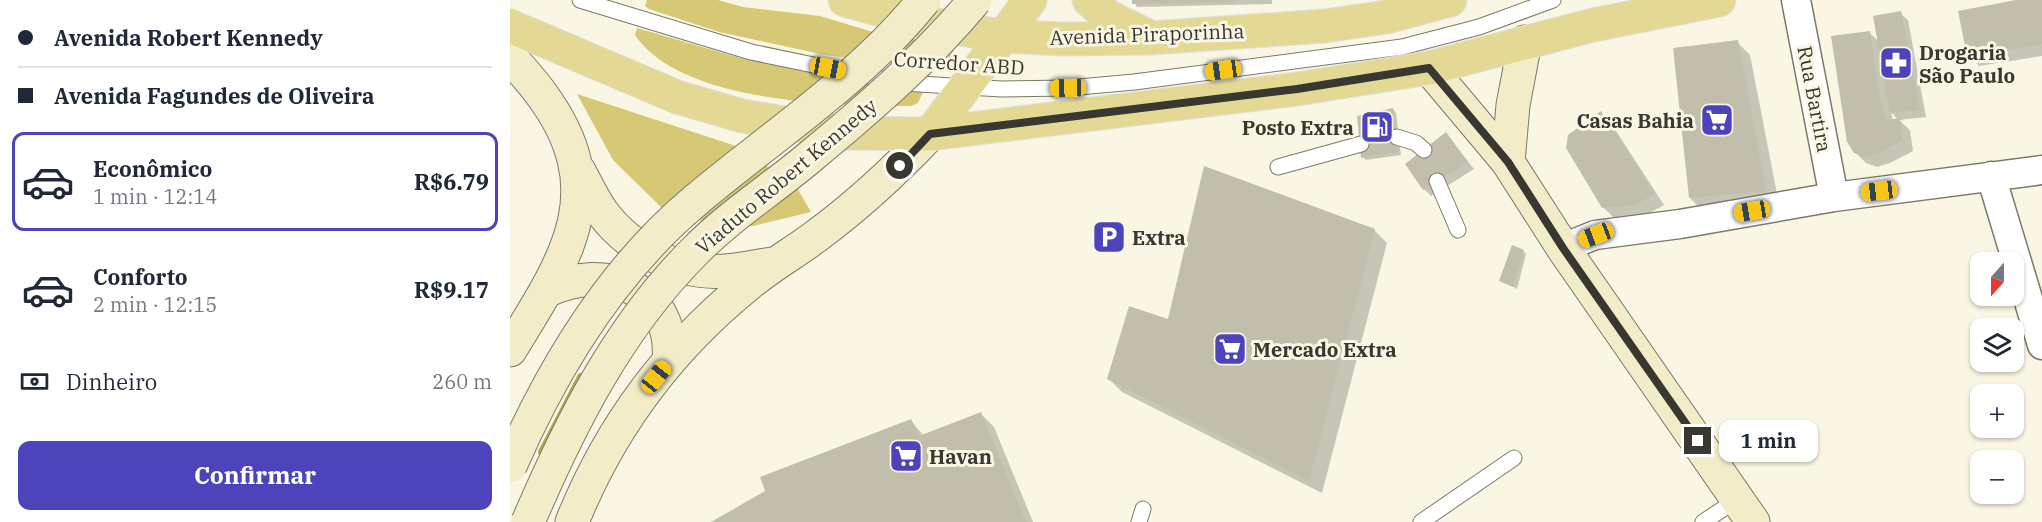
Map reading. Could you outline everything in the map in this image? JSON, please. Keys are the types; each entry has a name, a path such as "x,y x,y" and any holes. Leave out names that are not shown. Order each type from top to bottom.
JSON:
{"main road":[{"name":"Viaduto Robert Kennedy","path":"510,466 565,356 648,246 695,201 775,138 861,65 924,0"},
{"name":"Viaduto Robert Kennedy","path":"528,522 556,456 598,376 675,273 728,220 808,158 894,85 948,32 975,0"},
{"path":"572,522 586,486 620,426 669,362 726,303 885,182 930,134 1030,0"},
{"path":"1089,0 1109,17 1150,38"},
{"name":"Avenida Piraporinha","path":"856,1 933,24 1001,36 1063,39 1150,38 1325,26 1386,17 1450,0"},
{"path":"510,26 677,97 742,116 845,133 930,134 1297,89 1429,68 1593,25 1719,0"},
{"path":"1508,162 1513,105 1525,42"},
{"path":"510,57 543,95 568,140 577,167 601,211 631,242 679,266 724,271 778,262"},
{"path":"1429,68 1508,162 1563,248 1746,511"},
{"path":"510,350 563,260 578,208 577,167"},
{"path":"546,291 569,282 593,277 612,279 638,293 659,310 668,329 669,362"}],"street":[{"name":"Rua Bartira","path":"1796,0 1834,197"},
{"path":"1563,248 1596,235 1680,224 1834,197 2042,170"},
{"path":"1991,176 2042,345"}],"lane":[{"name":"Corredor ABD","path":"580,0 751,52 903,83 963,87 1068,88 1402,47 1479,27 1553,0"},
{"path":"1397,137 1416,143 1424,150"},
{"path":"1278,167 1361,144"},
{"path":"1437,181 1458,230"},
{"path":"1421,522 1514,458"},
{"path":"1704,522 1746,511"}],"shaded area":[{"path":"647,0 718,0 743,7 820,16 873,32 953,45 954,50 947,65 939,69 825,55 719,32 649,9 645,6"},
{"path":"637,28 740,58 924,90 918,103 911,106 843,104 762,96 723,87 687,75 657,58 635,35"},
{"path":"577,94 739,147 796,186 811,212 753,226 718,226 662,208 613,160"}],"building":[{"path":"1132,0 1234,0 1234,2 1132,4"},
{"path":"2016,0 2042,0 2042,44 1967,56 1958,11"},
{"name":"Drogaria São Paulo","path":"1901,11 1920,110 1890,113 1873,16"},
{"path":"1870,31 1880,99 1887,120 1900,118 1903,140 1879,153 1865,157 1854,153 1847,142 1831,36"},
{"name":"Casas Bahia","path":"1738,40 1766,191 1689,198 1673,48"},
{"name":"Posto Extra","path":"1393,108 1398,152 1361,158 1357,116"},
{"path":"1601,111 1655,194 1635,205 1602,208 1566,148 1568,135"},
{"path":"1446,132 1468,162 1423,190 1405,164"},
{"name":"Mercado Extra","path":"1204,166 1375,229 1309,481 1107,379 1129,306 1168,319"},
{"path":"1512,245 1524,250 1513,287 1499,281"},
{"name":"Havan","path":"981,412 1026,522 711,522 765,491 760,477 911,419 919,436"}],"waterway":[{"path":"542,452 581,377"}],"place":[{"name":"Drogaria São Paulo","path":"1896,63"},
{"name":"Casas Bahia","path":"1717,120"},
{"name":"Posto Extra","path":"1377,127"},
{"name":"Extra","path":"1109,237"},
{"name":"Mercado Extra","path":"1230,349"},
{"name":"Havan","path":"906,456"}],"route":[{"path":"900,166 930,134 1297,89 1429,68 1508,162 1563,248 1698,441"}]}
